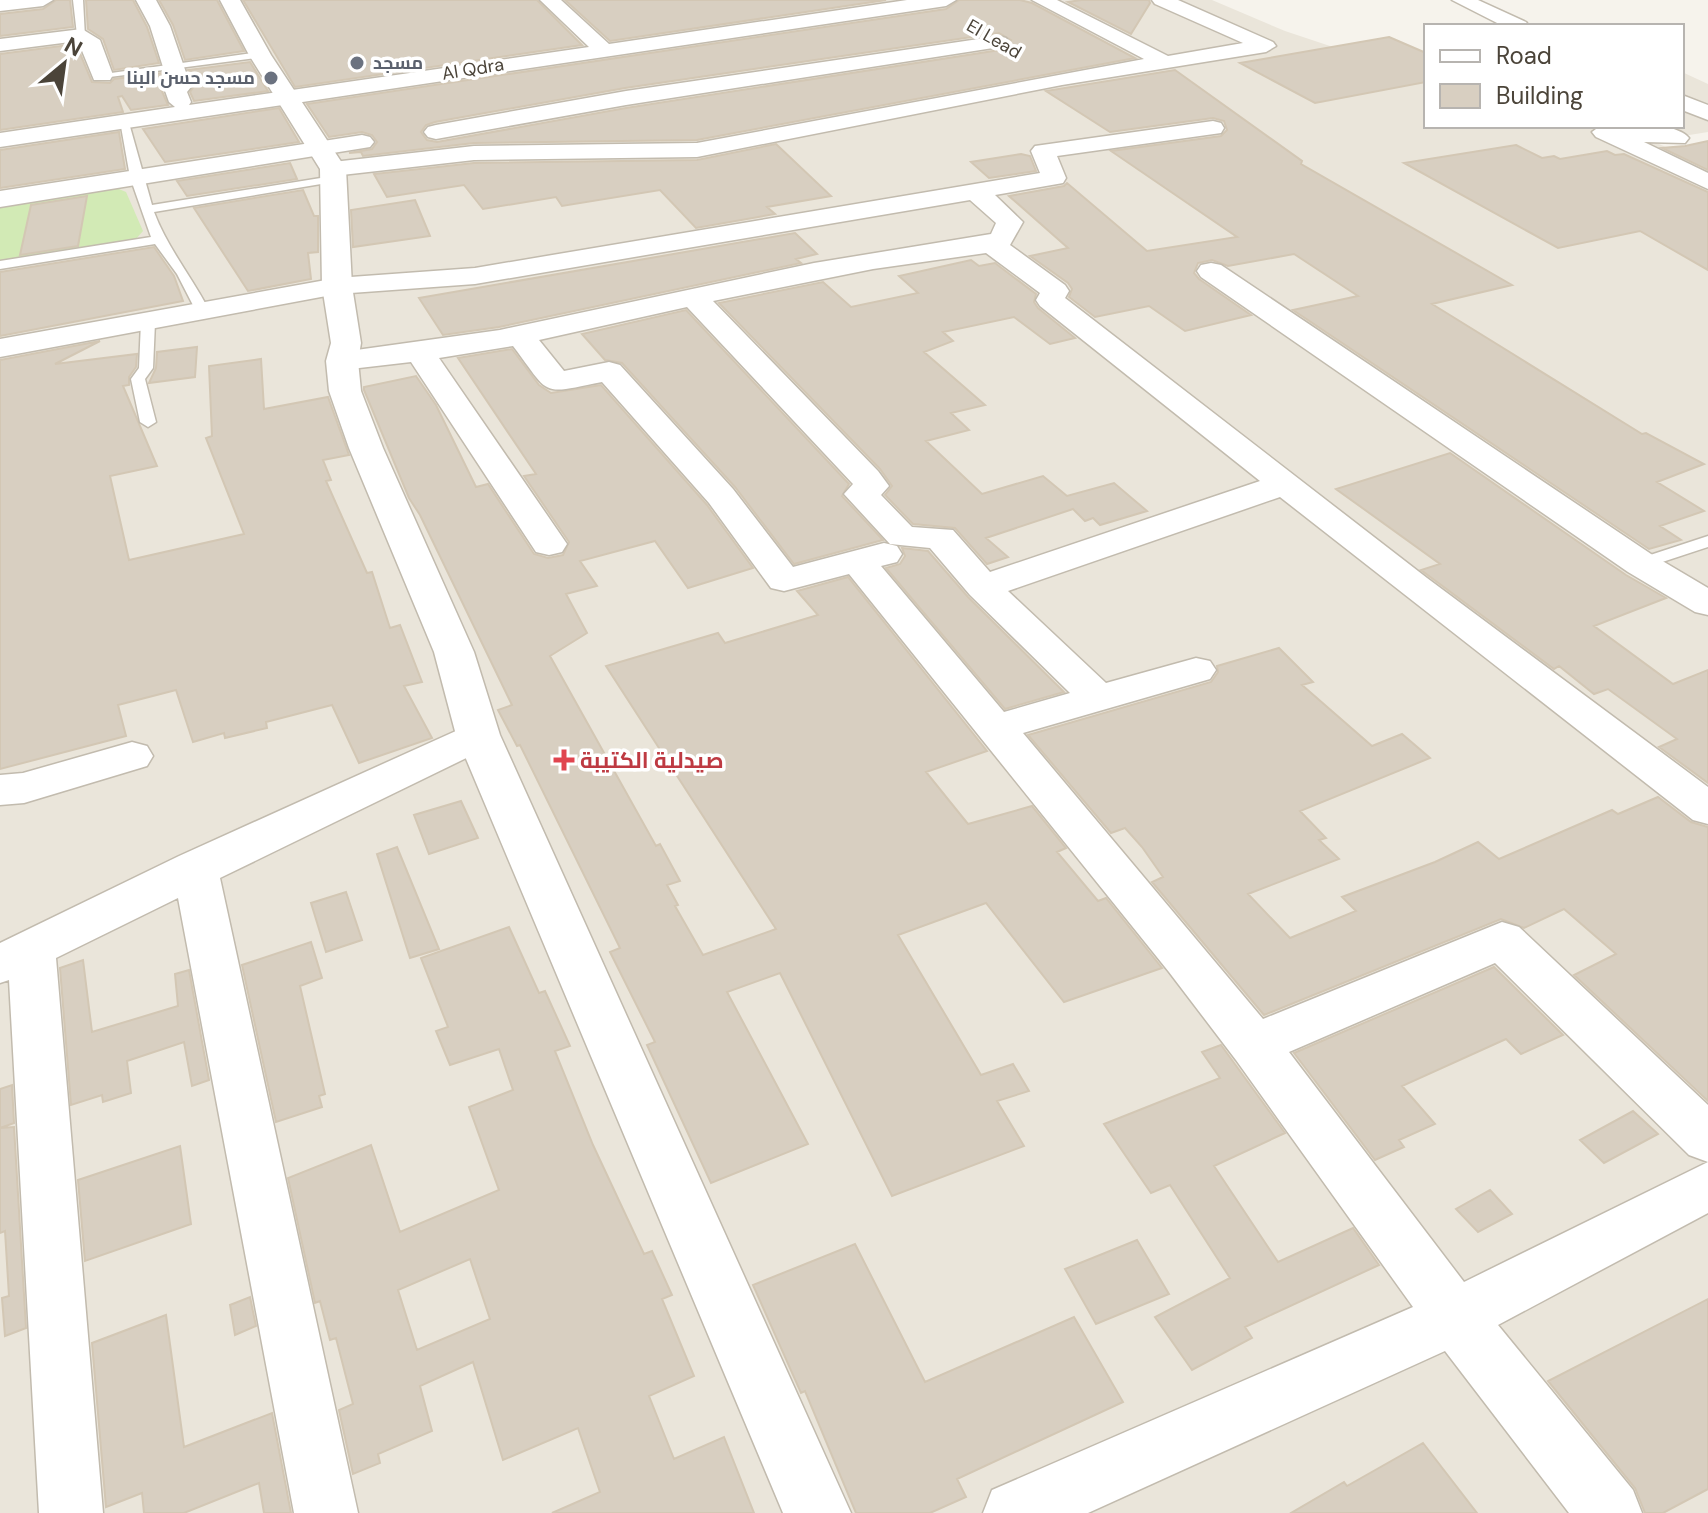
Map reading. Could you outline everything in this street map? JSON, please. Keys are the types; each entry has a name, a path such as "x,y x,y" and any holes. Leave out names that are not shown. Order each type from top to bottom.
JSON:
{"street":[{"path":"0,5 43,0"},
{"path":"146,0 160,26 180,87 175,88 180,102"},
{"path":"230,0 260,55 329,165 337,286 346,343 342,361 345,391 454,652 478,735 817,1513"},
{"path":"550,0 603,49"},
{"path":"1042,0 1167,63"},
{"path":"0,199 136,177 474,153 697,150 1062,79 1266,46 1162,0"},
{"path":"1462,0 1515,24"},
{"name":"Al Qdra","path":"0,140 790,21 938,5"},
{"path":"774,7 790,21"},
{"name":"El Lead","path":"730,82 1005,46 976,29"},
{"path":"0,45 82,35 90,40 102,75"},
{"path":"679,38 788,132"},
{"name":"El Lead","path":"1037,64 1062,79"},
{"path":"416,135 730,82"},
{"path":"1684,103 1708,113"},
{"path":"342,361 520,335 640,276 974,190 1054,178 1043,151 1213,128"},
{"path":"1642,128 1677,138 1604,132 1708,182"},
{"path":"329,165 385,139"},
{"path":"693,297 877,260 991,244 1002,239 1010,222 974,190"},
{"path":"991,244 1055,291 1050,300 1708,809"},
{"path":"1211,271 1641,564 1708,604"},
{"path":"0,348 337,286 475,276 640,276 693,297 866,478 872,486 861,494 902,537 940,538 983,587 1097,697"},
{"path":"520,335 556,382 609,371 721,496 784,580 940,538"},
{"path":"420,352 549,544"},
{"path":"983,587 1285,484"},
{"path":"858,562 1254,1045 1455,1317 1610,1513"},
{"path":"994,728 1196,670"},
{"path":"71,1513 16,957 195,868 478,735"},
{"path":"0,790 24,788 132,756"},
{"path":"195,868 326,1513"},
{"path":"1254,1045 1502,940 1708,1139"},
{"path":"1015,1513 1455,1317 1708,1186"}],"lane":[{"path":"78,0 82,35"},
{"path":"102,75 260,55"},
{"path":"124,123 136,177 158,240 183,273 202,310"},
{"path":"149,209 329,165"},
{"path":"0,265 158,240"},
{"path":"148,322 146,368 138,379 148,422"},
{"path":"1641,564 1708,541"}],"shaded area":[{"path":"0,0 1212,0 1285,31 1375,61 1424,52 1424,128 1684,128 1684,73 1708,84 1708,132 1652,141 1691,158 1708,159 1708,1513 0,1513"}],"green space":[{"path":"112,186 126,192 143,231 135,240 0,264 0,205"}],"building":[{"path":"56,0 70,0 73,27 0,36 0,14 43,9"},
{"path":"86,0 133,0 147,27 159,63 114,70 103,39 88,29"},
{"path":"159,0 217,0 244,51 185,60 173,25"},
{"path":"243,0 537,0 582,45 295,87"},
{"path":"565,0 886,0 610,41"},
{"path":"959,0 1020,0 1032,3 1135,58 697,140 474,143 363,156 361,152 349,153 372,149 377,142 372,135 362,132 329,137 307,104 946,9","holes":["999,33 1011,40 1006,49 626,108 437,142 427,140 421,132 426,125 435,122 625,88"]},
{"path":"1149,0 1150,3 1131,34 1068,2"},
{"path":"1389,37 1424,52 1424,82 1315,103 1240,63"},
{"path":"76,44 92,82 110,83 114,79 162,73 165,82 161,89 168,105 131,110 122,96 118,97 123,112 0,130 0,54"},
{"path":"250,62 268,91 194,101 190,92 194,86 188,70"},
{"path":"1175,70 1302,161 1301,164 1512,285 1432,304 1642,434 1646,433 1704,464 1657,482 1704,511 1660,526 1681,540 1649,549 1293,310 1358,296 1294,254 1228,266 1212,260 1198,263 1194,273 1199,279 1251,315 1185,331 1149,306 1095,317 1069,297 1072,289 1068,283 1030,256 1068,248 1009,196 1067,183 1147,251 1237,237 1111,151 1221,136 1227,130 1224,121 1213,118 1110,132 1046,91"},
{"path":"279,108 299,142 165,162 143,129"},
{"path":"119,132 125,169 0,188 0,150"},
{"path":"1708,141 1708,170 1662,148 1685,146"},
{"path":"776,144 831,196 767,207 775,214 696,228 660,190 562,206 556,197 483,209 464,185 387,197 374,174 474,163 697,160"},
{"path":"1516,145 1542,158 1554,156 1560,159 1607,151 1615,155 1624,154 1708,192 1708,270 1640,231 1558,248 1404,163"},
{"path":"1021,154 1030,156 1036,171 989,178 971,162"},
{"path":"290,163 297,179 187,196 177,181"},
{"path":"303,190 314,216 318,216 318,252 308,253 311,279 248,291 194,208"},
{"path":"87,196 78,246 20,255 31,205"},
{"path":"415,200 430,236 353,247 351,210"},
{"path":"795,233 817,254 796,259 801,263 499,327 443,335 419,298"},
{"path":"154,247 174,276 183,301 0,336 0,272"},
{"path":"971,260 979,266 995,263 1036,294 1034,302 1038,308 1075,338 1050,344 1014,317 943,332 953,341 924,352 985,405 951,413 969,430 926,441 982,494 1043,476 1067,496 1114,483 1147,511 1100,525 1093,518 1085,521 1073,509 986,538 1008,557 987,564 955,528 913,524 885,495 892,486 880,469 719,303 823,282 851,307 918,293 899,276"},
{"path":"686,310 849,484 842,496 883,540 794,564 735,487 622,363 605,360 582,334"},
{"path":"100,341 55,364 137,354 129,385 123,386 157,466 110,476 129,560 244,534 206,438 212,436 209,366 261,359 264,409 328,397 349,455 323,460 331,480 326,481 367,573 372,572 390,628 400,625 422,682 404,686 432,738 359,763 332,705 266,722 267,728 225,738 224,733 193,742 176,690 118,705 126,736 0,769 0,360"},
{"path":"197,347 195,377 149,383 156,368 157,352"},
{"path":"512,349 539,385 551,393 601,385 707,505 753,568 688,588 655,541 580,561 597,586 566,594 587,633 550,656 656,846 660,844 680,881 667,885 678,905 675,906 703,955 776,929 606,666 718,633 725,643 818,615 797,591 848,577 987,751 926,772 968,824 1032,806 1066,848 1057,852 1098,901 1106,898 1162,968 1064,1002 986,903 898,935 981,1075 1013,1064 1029,1091 997,1101 1024,1146 892,1196 780,973 727,992 808,1144 711,1183 647,1045 655,1042 610,952 620,948 520,745 517,746 498,710 512,705 409,498 364,390 364,387 416,376 436,405 476,487 488,484 534,554 548,558 563,555 569,542 524,476 536,474 458,358"},
{"path":"1450,453 1626,575 1666,598 1594,626 1673,684 1708,670 1708,783 1659,747 1677,739 1608,689 1594,694 1559,666 1554,669 1421,570 1440,564 1336,489"},
{"path":"902,548 928,551 968,597 1064,692 1005,709 886,568 900,564 905,556"},
{"path":"1279,648 1313,682 1302,685 1372,746 1402,734 1430,758 1300,811 1326,838 1319,840 1339,859 1248,894 1290,938 1356,911 1342,897 1435,862 1478,842 1499,859 1612,810 1618,814 1658,797 1691,822 1708,827 1708,1101 1574,975 1616,954 1564,909 1524,928 1501,919 1264,1015 1152,882 1163,877 1142,847 1125,828 1111,833 1028,735 1211,682 1218,672 1217,666"},
{"path":"461,801 478,838 429,854 414,815"},
{"path":"397,847 439,949 410,958 377,854"},
{"path":"346,892 362,940 326,952 311,903"},
{"path":"509,927 539,993 545,991 570,1046 555,1051 593,1145 644,1254 652,1251 672,1295 662,1299 694,1376 649,1396 674,1459 724,1437 754,1513 552,1513 600,1492 578,1428 503,1460 473,1362 420,1386 432,1431 378,1454 380,1463 353,1474 339,1410 353,1404 336,1338 330,1340 320,1301 315,1303 288,1178 371,1145 400,1232 499,1190 469,1107 513,1090 499,1049 450,1065 436,1031 448,1027 421,958","holes":["470,1259 490,1319 417,1350 398,1290"]},
{"path":"311,942 322,978 300,986 325,1094 319,1096 322,1107 276,1122 242,965"},
{"path":"83,960 92,1032 178,1006 175,974 189,970 209,1080 192,1086 184,1042 127,1061 131,1093 103,1102 102,1095 71,1105 60,968"},
{"path":"1494,967 1563,1035 1521,1054 1506,1039 1402,1086 1435,1124 1399,1140 1404,1147 1375,1160 1294,1053"},
{"path":"1221,1045 1285,1133 1214,1166 1278,1262 1353,1228 1379,1265 1245,1327 1252,1338 1192,1370 1155,1317 1230,1278 1170,1185 1151,1193 1104,1124 1220,1078 1202,1052"},
{"path":"12,1085 14,1123 0,1128 0,1089"},
{"path":"1633,1111 1658,1134 1604,1163 1580,1140"},
{"path":"14,1127 26,1328 5,1336 2,1298 9,1296 5,1231 0,1233 0,1128"},
{"path":"180,1146 191,1224 85,1261 78,1180"},
{"path":"1490,1190 1512,1214 1478,1232 1456,1209"},
{"path":"1137,1240 1169,1294 1096,1324 1065,1269"},
{"path":"855,1244 925,1382 1074,1317 1123,1402 957,1479 966,1497 930,1513 856,1513 805,1391 801,1393 753,1285"},
{"path":"250,1297 256,1326 235,1335 230,1305"},
{"path":"1708,1299 1708,1489 1663,1513 1645,1513 1635,1488 1548,1381"},
{"path":"166,1315 184,1447 272,1413 291,1513 264,1513 259,1483 184,1513 144,1513 142,1493 106,1507 92,1343"},
{"path":"1423,1443 1477,1513 1291,1513 1344,1482 1347,1486"}],"place":[{"name":"مسجد","path":"357,63"},
{"name":"مسجد حسن البنا","path":"271,78"},
{"name":"صيدلية الكتيبة","path":"564,760"}]}
